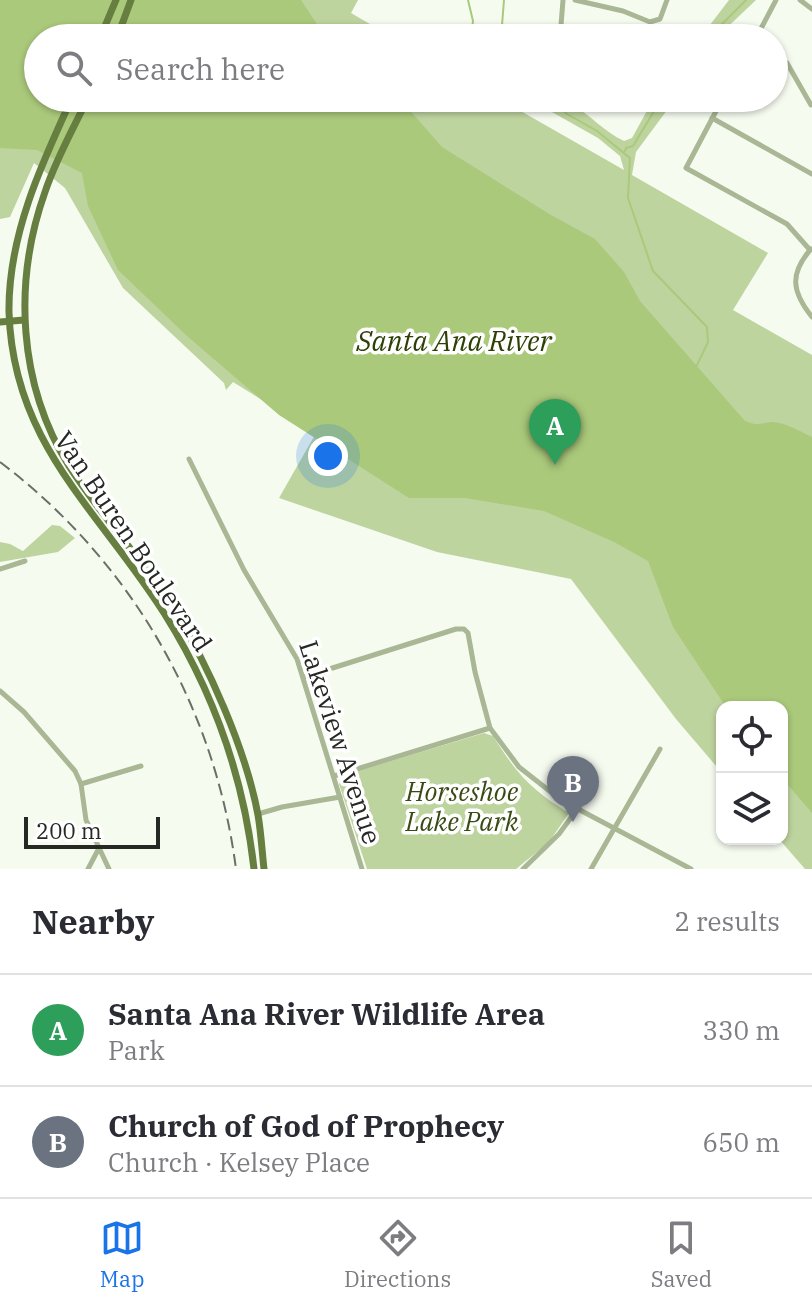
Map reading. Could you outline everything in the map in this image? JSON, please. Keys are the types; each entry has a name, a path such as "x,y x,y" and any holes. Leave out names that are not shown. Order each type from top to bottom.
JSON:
{"main road":[{"path":"106,24 116,0"},
{"path":"122,24 131,0"},
{"name":"Van Buren Boulevard","path":"65,112 29,198 17,245 11,283 10,321 18,378 42,441 62,474 154,598 181,640 210,700 233,763 245,808 254,869"},
{"name":"Van Buren Boulevard","path":"81,112 44,194 36,225 24,320 36,393 50,433 69,466 171,605 190,636 225,712 258,814 264,869"},
{"path":"0,322 24,320"},
{"path":"245,808 258,814"}],"street":[{"path":"561,24 563,0"},
{"path":"575,0 623,11 650,22 660,19 667,0"},
{"path":"763,24 776,0"},
{"path":"800,0 812,9"},
{"path":"788,65 811,105"},
{"path":"715,112 686,168 787,224 811,249 800,264 795,281 798,300 812,317"},
{"path":"712,118 812,174"},
{"name":"Lakeview Avenue","path":"189,459 244,570 282,631 304,677 362,869"},
{"path":"0,569 25,561"},
{"path":"304,677 464,629 468,633 490,728 507,753 531,779 691,869"},
{"path":"0,691 29,718 75,771 81,784 86,820 109,869"},
{"path":"334,776 490,728"},
{"path":"591,869 660,749"},
{"path":"81,784 141,766"},
{"path":"258,814 340,797"},
{"path":"523,869 559,834 578,808"},
{"path":"88,869 98,850"}],"green space":[{"name":"Santa Ana River","path":"0,0 358,0 351,13 370,24 24,24 24,112 522,112 624,170 620,156 598,138 552,112 583,112 624,141 632,138 646,112 666,112 636,152 632,175 768,253 733,310 812,355 812,869 805,869 784,845 788,845 788,701 716,701 716,766 676,719 571,579 437,552 279,498 316,433 233,382 226,390 224,383 123,288 65,188 34,163 10,217 0,219"},
{"path":"729,0 756,0 731,24 711,24"},
{"path":"52,525 60,526 75,538 58,552 0,562 0,542 23,551"},
{"name":"Horseshoe Lake Park","path":"484,733 493,736 517,771 534,788 569,813 549,842 516,869 367,869 339,784 344,775"}],"water":[{"name":"Santa Ana River","path":"0,0 301,0 317,24 24,24 24,112 411,112 442,147 595,239 624,272 640,301 745,421 782,424 812,437 812,813 788,785 788,701 722,701 673,627 648,561 544,511 465,498 409,498 279,415 187,336 118,270 88,206 82,173 37,150 0,148"}],"waterway":[{"path":"468,0 473,24"},
{"path":"502,24 504,0"},
{"path":"722,24 746,0"},
{"path":"565,112 597,131 630,158 628,198 653,271 707,327 708,342 696,367"},
{"path":"625,151 633,146 654,112"}],"railway":[{"path":"0,462 47,501 89,545 127,592 159,642 187,695 209,751 225,809 236,869"}],"place":[{"name":"Santa Ana River Wildlife Area","path":"555,465"},
{"name":"Church of God of Prophecy","path":"573,822"}]}
